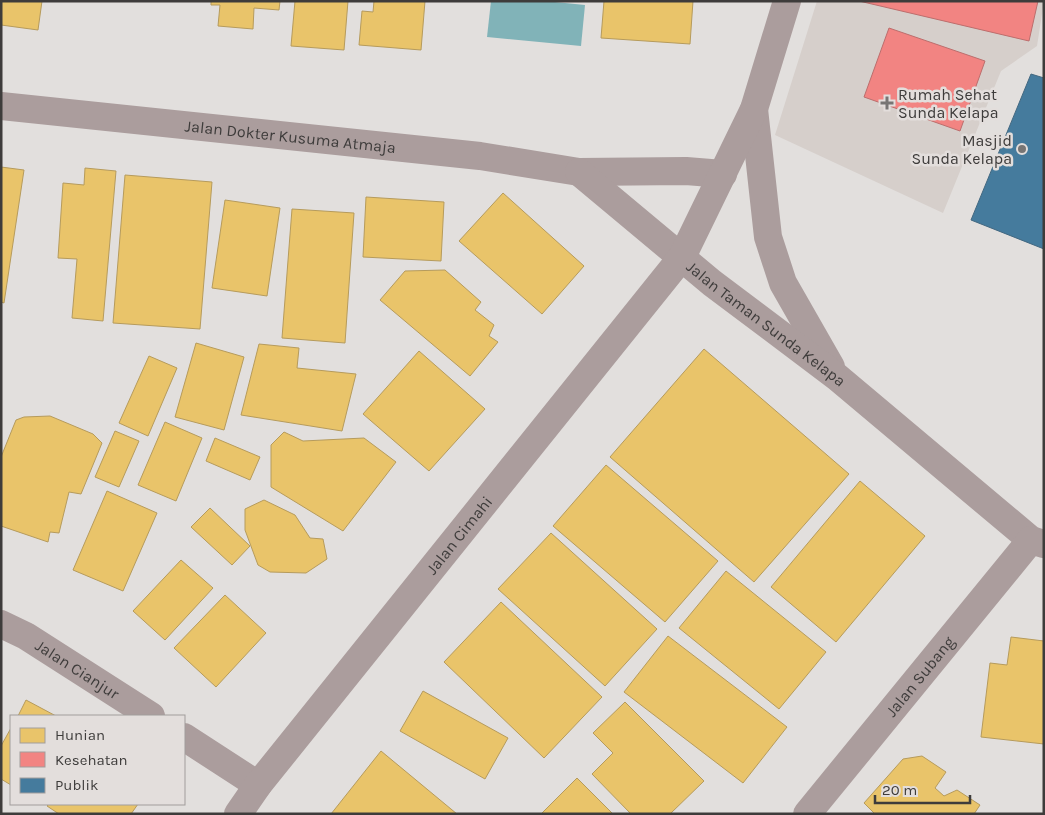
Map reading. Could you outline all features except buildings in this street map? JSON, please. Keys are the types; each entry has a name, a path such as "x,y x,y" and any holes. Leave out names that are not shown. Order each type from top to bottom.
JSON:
{"street":[{"name":"Jalan Taman Sunda Kelapa","path":"787,1 754,109 682,256 712,283 837,377 1038,542"},
{"name":"Jalan Dokter Kusuma Atmaja","path":"1,106 480,156 578,172 723,174"},
{"path":"754,109 768,237 783,283 837,377"},
{"path":"578,172 655,238 682,256"},
{"name":"Jalan Cimahi","path":"238,814 258,785 682,256"},
{"name":"Jalan Subang","path":"806,814 1038,542"},
{"name":"Jalan Cianjur","path":"1,624 26,636 149,715"},
{"path":"185,738 258,785"}],"shaded area":[{"name":"Rumah Sehat Sunda Kelapa","path":"817,1 1044,1 1037,46 1001,71 943,213 775,135"}],"water":[{"path":"491,1 545,1 585,5 581,46 487,37"}],"place":[{"name":"Rumah Sehat Sunda Kelapa","path":"887,103"},
{"name":"Masjid Sunda Kelapa","path":"1022,149"}]}
